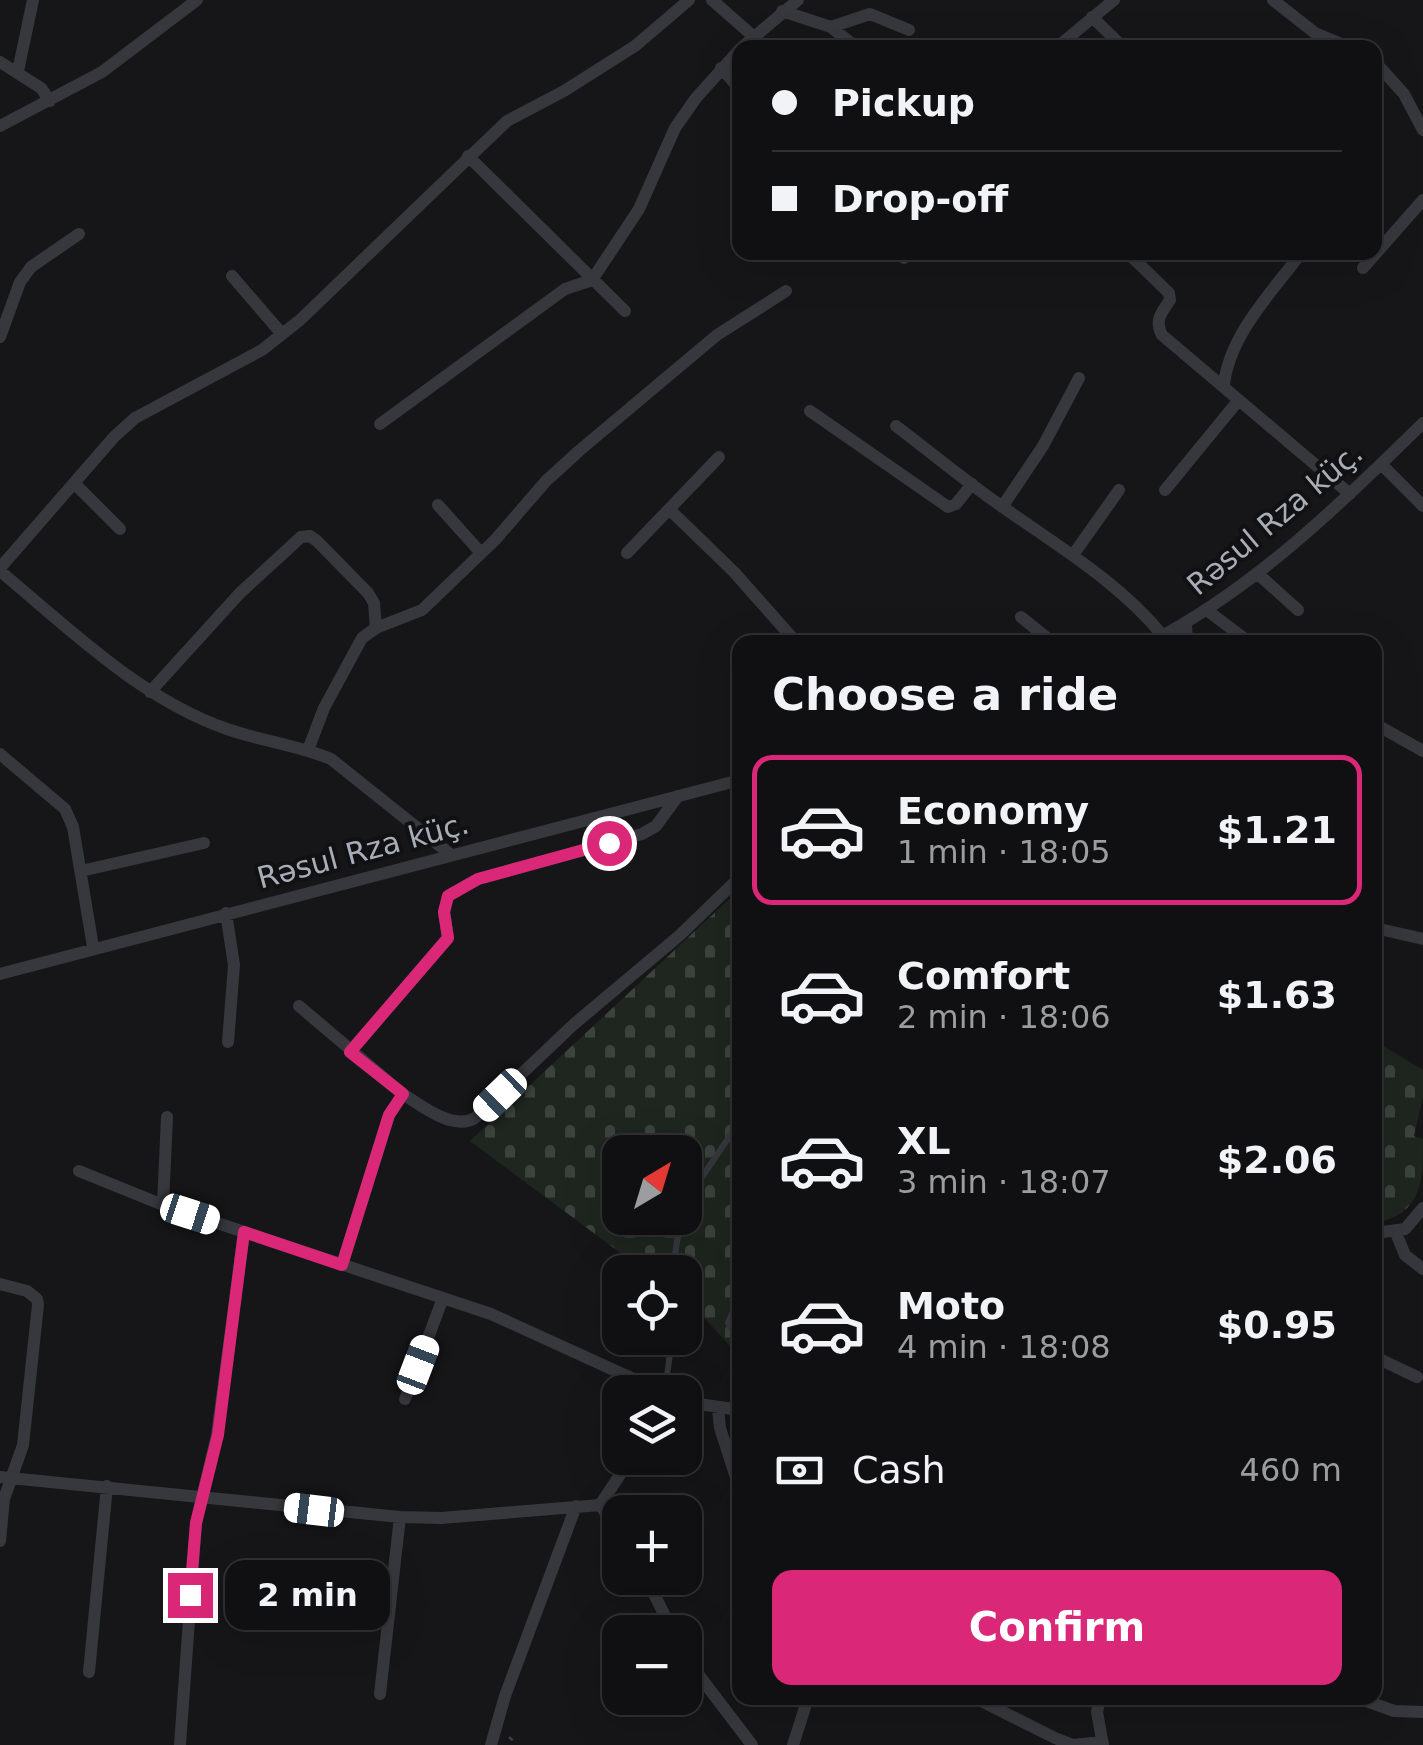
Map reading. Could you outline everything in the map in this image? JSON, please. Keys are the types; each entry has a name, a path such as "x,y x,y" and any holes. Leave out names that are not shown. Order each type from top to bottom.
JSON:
{"street":[{"path":"18,71 33,0"},
{"path":"0,126 102,72 196,0"},
{"path":"450,854 346,770 308,750 226,729 150,692 0,569 135,418 237,366 282,334 507,121 635,46 689,0"},
{"path":"712,0 752,36"},
{"path":"748,40 798,0"},
{"path":"1065,40 1114,0"},
{"path":"1273,0 1315,34 1330,40"},
{"path":"782,11 831,27 848,40"},
{"path":"831,27 870,14 909,30"},
{"path":"1092,17 1116,40"},
{"path":"380,424 565,290 592,280 638,209 675,128 732,56"},
{"path":"0,62 42,88 50,100"},
{"path":"721,68 732,80"},
{"path":"1382,70 1404,94 1423,130"},
{"path":"468,156 625,311"},
{"path":"1382,246 1423,200"},
{"path":"0,338 20,282 31,267 79,234"},
{"path":"1136,260 1169,294 1170,300 1158,318 1162,334 1350,494"},
{"path":"1224,385 1226,365 1241,334 1296,260"},
{"path":"1363,268 1370,260"},
{"path":"232,276 282,334"},
{"path":"308,750 324,708 362,638 376,628 422,610 580,450 717,336 786,291"},
{"path":"1002,507 1043,446 1078,378"},
{"path":"1165,490 1238,401"},
{"path":"810,411 948,506 956,504 972,484"},
{"name":"Rəsul Rza küç.","path":"1165,635 1258,574 1423,424"},
{"path":"896,426 1143,611 1155,635"},
{"path":"627,553 719,458"},
{"path":"1381,464 1423,506"},
{"path":"75,484 120,528"},
{"path":"1072,555 1118,490"},
{"path":"438,505 481,553"},
{"path":"670,510 734,572 790,635"},
{"path":"150,692 240,593 301,537 310,536 317,541 368,594 374,603 376,628"},
{"path":"1258,574 1298,610"},
{"path":"1208,610 1240,635"},
{"path":"1021,618 1043,635"},
{"path":"1186,624 1187,635"},
{"path":"1382,728 1423,750"},
{"path":"0,754 65,809 74,827 94,947"},
{"name":"Rəsul Rza küç.","path":"0,974 732,782"},
{"path":"350,1052 448,938 444,912 448,896 478,879 642,834 656,826 678,796"},
{"path":"81,870 204,843"},
{"path":"298,1006 403,1094 456,1123 466,1123 732,886"},
{"path":"226,913 234,965 228,1042"},
{"path":"1382,929 1423,938"},
{"path":"342,1265 389,1115 403,1094"},
{"path":"163,1204 167,1117"},
{"path":"79,1171 163,1204 490,1314 625,1375"},
{"path":"1382,1233 1396,1232 1413,1222 1423,1208"},
{"path":"180,1745 192,1557 218,1435 244,1232"},
{"path":"1396,1232 1405,1255 1423,1270"},
{"path":"0,1284 27,1290 38,1305 23,1445 7,1477 0,1541"},
{"path":"405,1399 443,1298"},
{"path":"1382,1360 1417,1377"},
{"path":"702,1406 732,1410"},
{"path":"718,1409 732,1465"},
{"path":"600,1504 620,1475"},
{"path":"7,1477 400,1517 441,1518 600,1504"},
{"path":"88,1672 107,1486"},
{"path":"491,1745 505,1696 576,1506"},
{"path":"380,1694 400,1517"},
{"path":"702,1679 752,1745"},
{"path":"793,1745 806,1705"},
{"path":"989,1705 1055,1738 1073,1744 1102,1744 1099,1705"},
{"path":"1377,1705 1394,1711 1423,1712"}],"lane":[{"path":"702,1177 732,1133"}],"green space":[{"path":"732,896 732,1348 702,1315 702,1255 623,1255 470,1141"},
{"path":"1382,1045 1423,1070 1423,1096 1414,1136 1423,1139 1420,1181 1411,1203 1382,1221"}],"route":[{"path":"190,1595 196,1523 218,1435 244,1232 342,1265 389,1115 403,1094 350,1052 448,938 444,903 448,896 478,879 609,843"}]}
